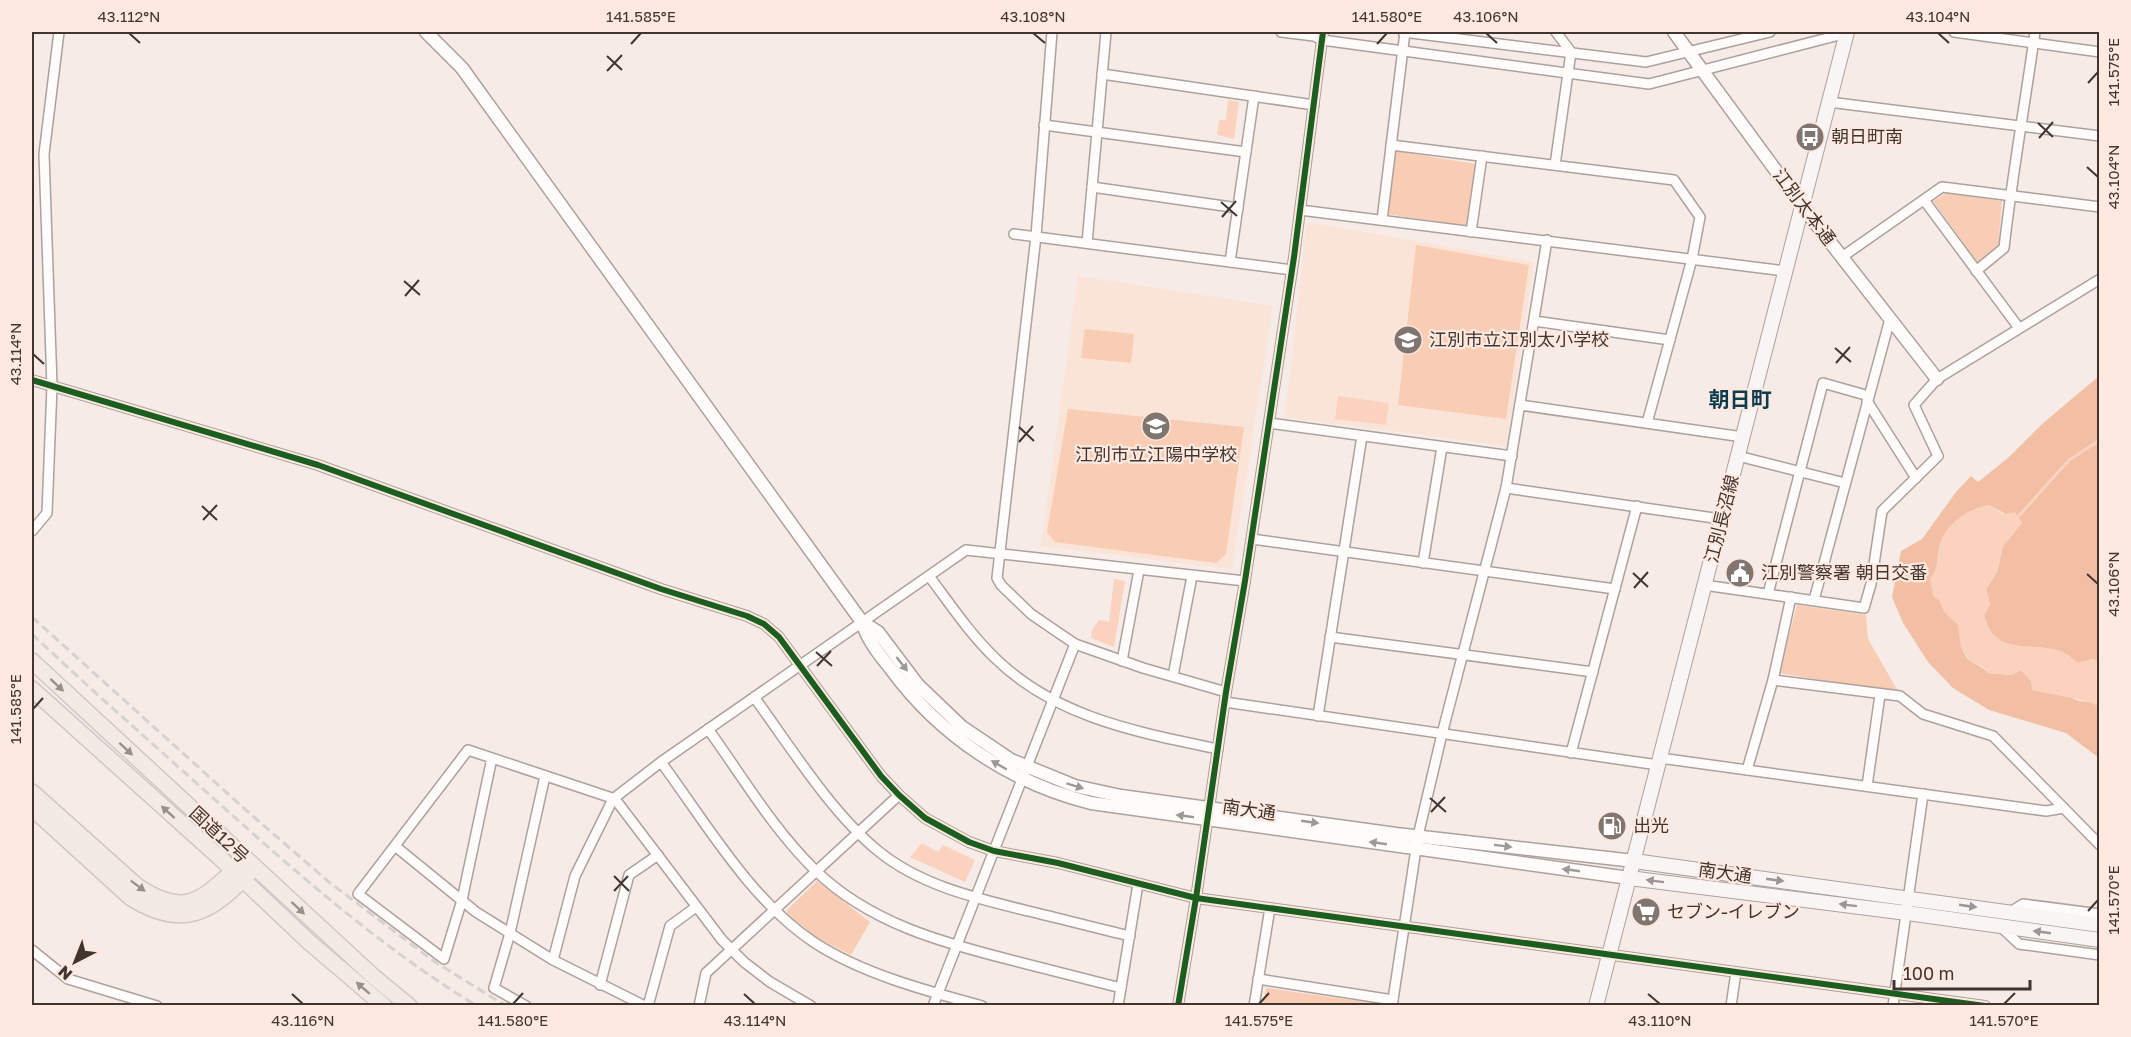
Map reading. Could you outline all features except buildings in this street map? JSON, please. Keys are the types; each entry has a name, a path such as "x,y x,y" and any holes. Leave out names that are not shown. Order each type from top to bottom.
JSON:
{"highway":[{"name":"国道12号","path":"32,661 367,971 409,1005"},
{"name":"国道12号","path":"32,689 309,942 384,1005"},
{"path":"32,792 130,880 150,895 179,903 202,898 238,875"},
{"path":"32,808 131,898 151,909 181,915 212,907 250,864"}],"main road":[{"name":"江別長沼線","path":"1596,1005 1847,32"},
{"name":"南大通","path":"1634,861 2100,925"},
{"name":"南大通","path":"1629,878 2100,940"}],"street":[{"path":"32,531 47,513 52,386 44,154 59,32"},
{"name":"南大通","path":"426,32 458,64 862,622 868,638 908,691 930,714 969,747 1025,773 1056,792 1091,802 1208,814 1417,842 1629,878"},
{"path":"1052,32 1036,236 997,578 1001,585 1037,619 1075,644 1122,661 1226,692"},
{"path":"1087,243 1106,32"},
{"path":"1281,32 1649,84 1847,32"},
{"path":"1382,220 1405,32 1646,62 1770,32"},
{"path":"1555,165 1571,52 1556,32"},
{"name":"江別太本通","path":"1674,32 1802,206 1937,379"},
{"path":"1954,32 2100,52"},
{"path":"1976,271 2004,248 2009,196 2022,126 2035,32"},
{"path":"1178,1005 1292,270 1322,36"},
{"path":"1102,74 1314,105"},
{"path":"1230,262 1254,96"},
{"path":"1829,102 2100,136"},
{"path":"1044,125 1246,152"},
{"path":"1391,145 1674,180 1700,217 1692,259 1647,423"},
{"path":"1472,232 1482,156"},
{"path":"1092,187 1238,208"},
{"path":"1842,257 1942,187 2100,207"},
{"path":"1924,200 2019,328"},
{"path":"1300,210 1785,271"},
{"path":"1014,234 1292,270"},
{"path":"1258,979 1392,1003 1417,842 1442,734 1506,488 1547,240"},
{"path":"1704,585 1864,608 1871,584 1882,511 1938,456 1914,405 1937,379 2100,279"},
{"path":"1814,600 1890,319"},
{"path":"1534,321 1670,340"},
{"path":"32,380 318,465 661,589 747,616 772,630 881,776 898,795 940,828 994,851 1058,863 1196,898 1986,1005"},
{"path":"1768,594 1823,383 1868,399 1916,478"},
{"path":"1520,405 1743,437"},
{"path":"1269,423 1512,456"},
{"path":"1318,716 1362,436"},
{"path":"1423,563 1442,447"},
{"path":"1738,456 1845,483"},
{"path":"1506,488 1722,519"},
{"path":"1571,753 1637,506"},
{"path":"1252,539 1615,589"},
{"path":"553,960 575,876 613,798 661,762 966,550 1245,581"},
{"path":"1122,661 1139,570"},
{"path":"929,576 990,654 1021,680 1053,701 1088,717 1117,726 1218,749"},
{"path":"1173,676 1192,576"},
{"path":"1748,770 1773,680 1791,597"},
{"path":"1330,637 1593,672"},
{"path":"933,1005 1075,644"},
{"path":"1773,680 1900,696 1923,714 1993,736 2100,845"},
{"path":"1868,786 1880,694"},
{"path":"754,697 832,802 858,833 885,857 909,872 975,898 1130,936"},
{"path":"1225,702 1571,753 1748,770 2046,811 2064,808"},
{"path":"708,729 786,838 817,872 868,911 956,946 1121,988"},
{"path":"492,758 462,900 444,959 358,894 468,750 613,798 696,907 732,950 770,982 811,1005"},
{"path":"661,762 750,885 800,932 835,955 857,965 937,994 982,1005"},
{"path":"526,1005 494,988 510,933 545,776"},
{"path":"1893,1005 1923,794"},
{"path":"699,1005 706,973 898,795"},
{"name":"南大通","path":"1417,842 1634,861"},
{"path":"395,846 476,912 553,960 600,985 646,1005 670,926 696,907"},
{"path":"600,985 629,874 658,855"},
{"path":"1118,1005 1138,884"},
{"path":"2010,912 2023,903 2100,914"},
{"path":"1254,1005 1270,908"},
{"path":"1999,926 2019,944 2100,955"},
{"path":"32,950 68,979 157,1005"},
{"path":"1731,1005 1736,972"}],"shaded area":[{"path":"1228,100 1239,102 1234,139 1217,135 1219,120 1226,120"},
{"path":"1395,151 1476,164 1467,226 1387,214"},
{"path":"1947,193 2002,201 1998,249 1979,264 1933,201"},
{"name":"江別市立江別太小学校","path":"1307,222 1534,262 1507,446 1285,417"},
{"path":"1416,245 1529,265 1506,419 1398,405"},
{"name":"江別市立江陽中学校","path":"1078,276 1273,306 1232,569 1041,546"},
{"path":"1085,329 1134,334 1131,363 1081,358"},
{"path":"2099,376 2099,662 2092,659 2078,663 2064,653 2050,649 2005,643 1996,638 1989,629 1984,615 1990,604 1986,589 1997,572 2003,546 2022,523 1989,505 1940,544 1937,577 1938,593 1943,609 1958,625 1962,647 1969,660 1988,673 2011,675 2021,670 2031,681 2079,701 2099,706 2099,758 2066,733 1989,710 1953,688 1928,662 1903,623 1892,597 1901,551 1922,539 1956,492 1971,476 1978,482 2008,458 2041,425"},
{"path":"1338,396 1389,403 1386,425 1335,419"},
{"path":"1068,409 1244,427 1226,554 1216,563 1055,542 1047,532"},
{"path":"1989,505 2003,514 2015,512 2022,523 2003,546 1997,572 1986,589 1990,604 1984,615 1989,628 1996,637 2005,642 2064,653 2078,663 2092,659 2099,662 2099,706 2032,690 2031,681 2021,670 2011,675 1988,673 1983,667 1971,662 1961,648 1958,625 1944,612 1940,601 1933,596 1930,579 1935,571 1942,539 1951,525 1965,514"},
{"path":"1114,579 1125,581 1114,647 1091,638 1092,630 1099,620 1109,622"},
{"path":"1797,605 1866,615 1868,639 1899,693 1779,673"},
{"path":"922,843 938,852 943,845 975,860 965,882 910,857"},
{"path":"817,881 870,922 851,955 817,938 788,914 787,910"},
{"path":"1266,988 1386,1005 1263,1005"}],"waterway":[{"path":"2016,519 2069,460 2100,440"}],"railway":[{"path":"32,617 329,882 432,960 506,1006"},
{"path":"32,634 335,904 404,957 477,1006"}],"cycle path":[{"path":"1178,1006 1294,257 1323,32"},
{"path":"32,380 318,465 661,589 747,616 764,624 779,637 881,776 899,795 925,818 969,842 994,851 1058,863 1196,898 1985,1006"}],"place":[{"name":"朝日町南","path":"1810,137"},
{"name":"江別市立江別太小学校","path":"1408,340"},
{"name":"江別市立江陽中学校","path":"1156,426"},
{"name":"江別警察署 朝日交番","path":"1740,573"},
{"name":"出光","path":"1612,826"},
{"name":"セブン-イレブン","path":"1646,912"}],"district":[{"name":"朝日町","path":"1740,400"}]}
